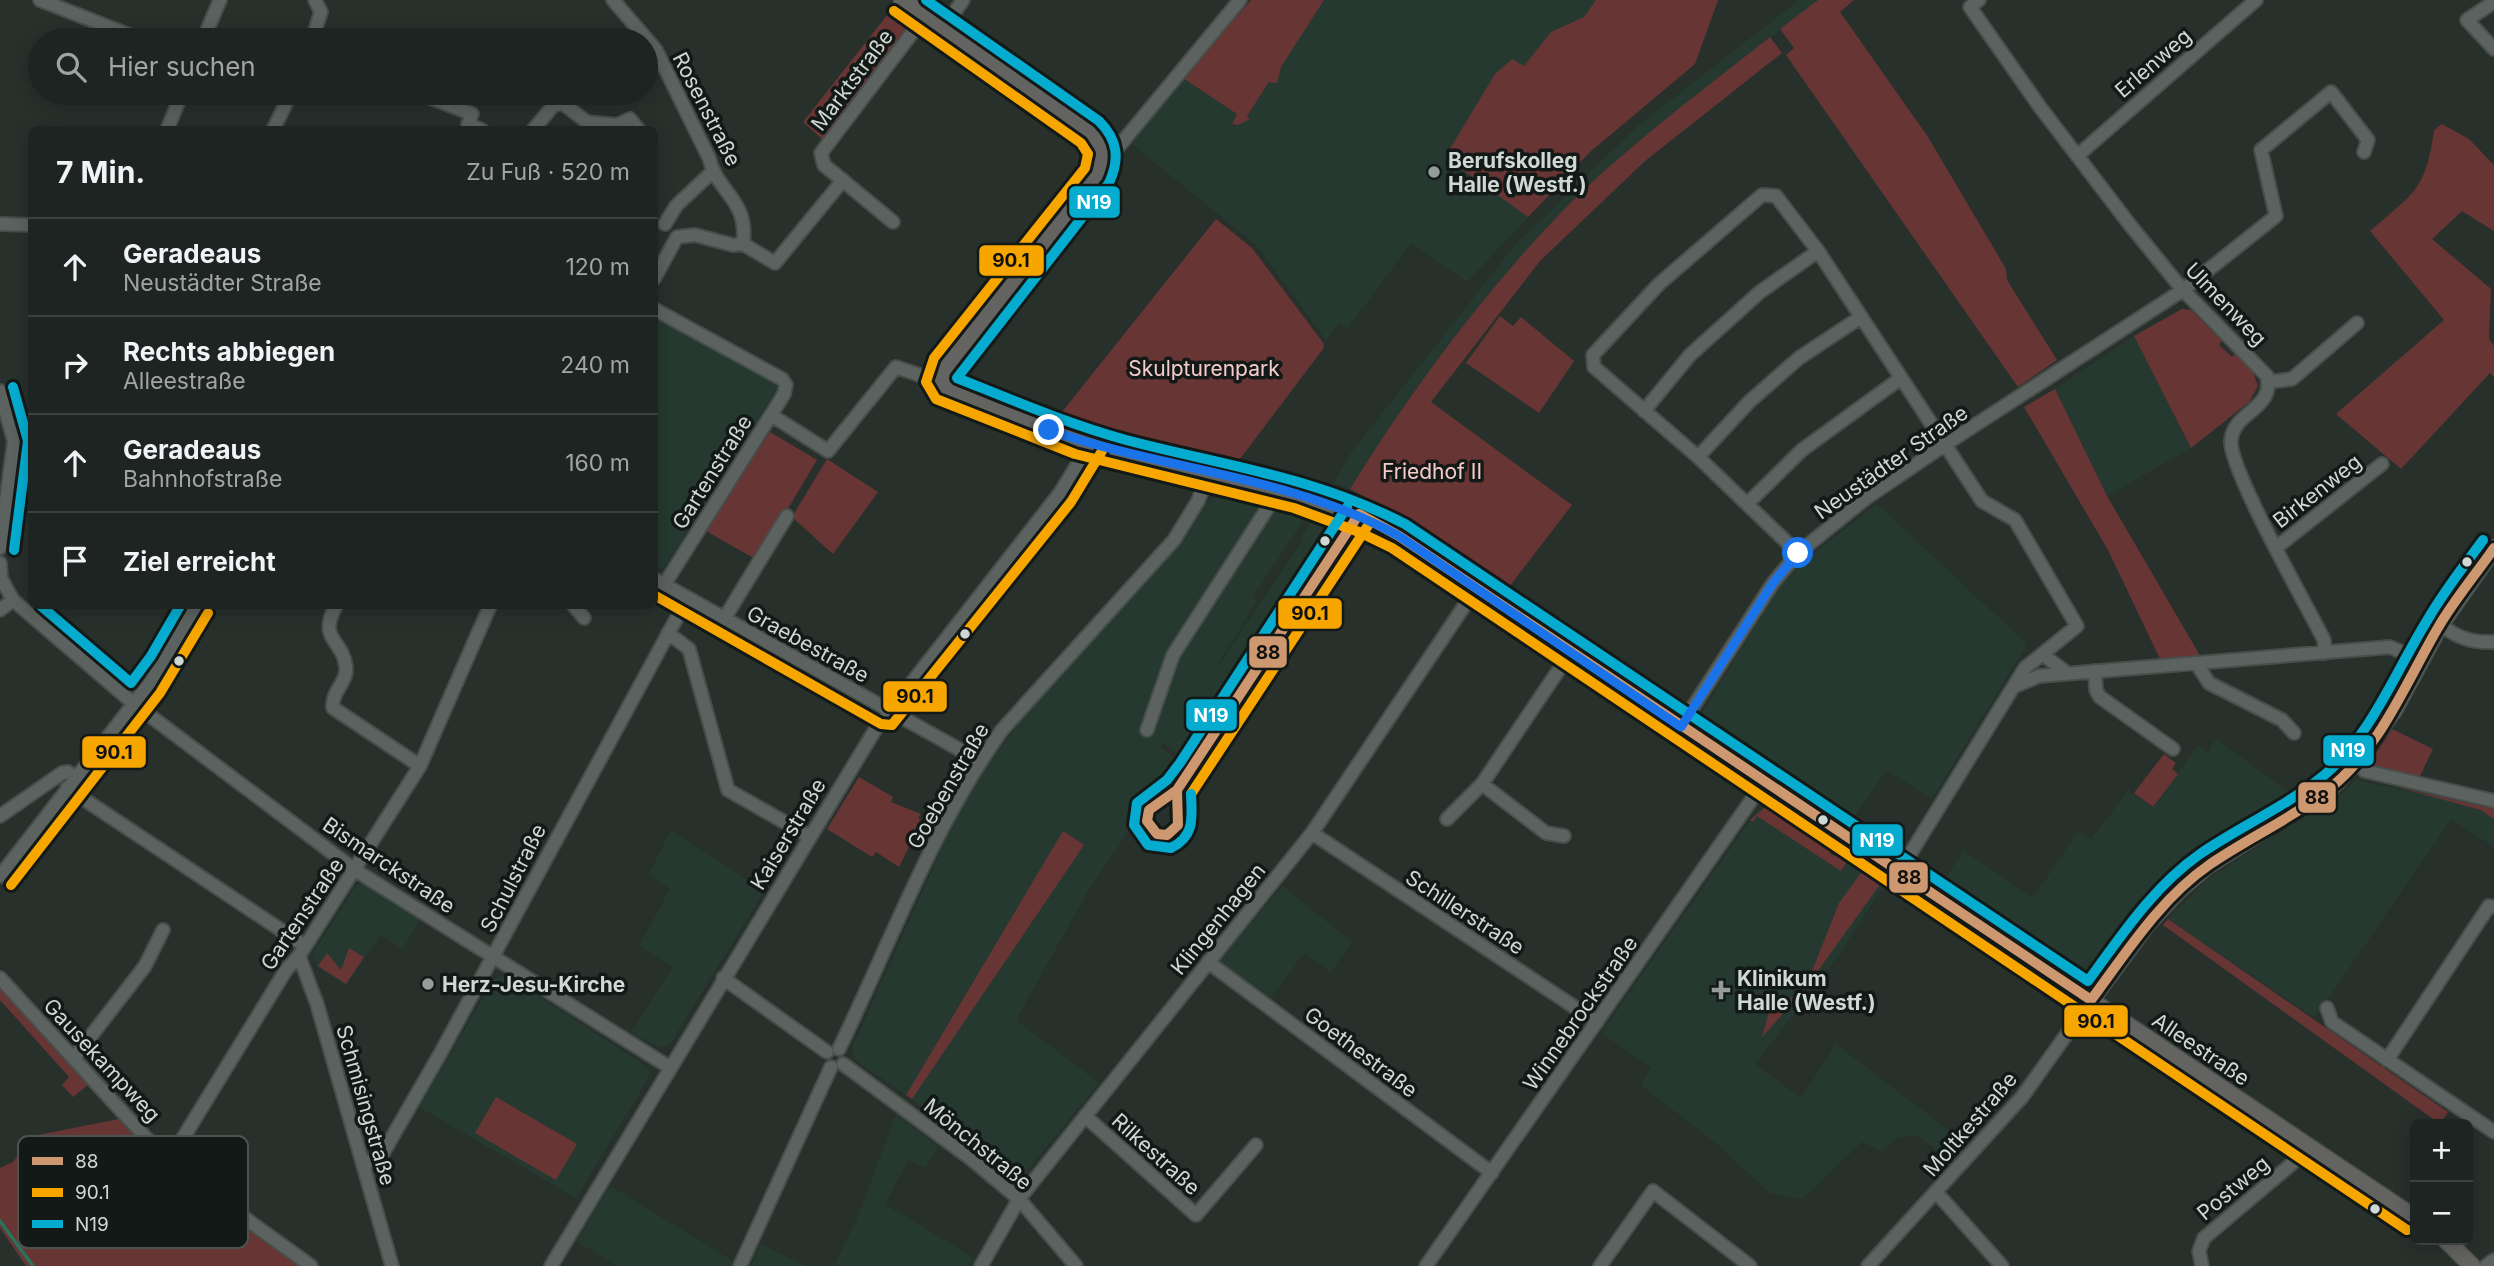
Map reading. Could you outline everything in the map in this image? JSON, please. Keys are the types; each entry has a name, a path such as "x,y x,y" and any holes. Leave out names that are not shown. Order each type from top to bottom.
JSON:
{"street":[{"path":"40,0 111,28"},
{"path":"208,28 220,0"},
{"path":"315,0 321,12 316,28"},
{"name":"Rosenstraße","path":"613,0 637,28"},
{"path":"902,0 1090,132 1097,138 1103,155 1097,175 968,335 946,366 940,382"},
{"path":"943,28 963,0"},
{"path":"1103,155 1115,151 1240,0"},
{"name":"Erlenweg","path":"2077,156 2256,0"},
{"path":"2494,2 2467,20 2494,49"},
{"name":"Ulmenweg","path":"1975,4 2077,156 2183,290 2261,368 2269,382"},
{"name":"Marktstraße","path":"893,222 822,162 823,150 925,16"},
{"name":"Rosenstraße","path":"658,54 709,158 712,172 724,184 743,216 743,244"},
{"name":"Neustädter Straße","path":"1681,727 1773,583 1798,553 1865,499 1945,444 2183,290 2276,216 2261,150 2331,92 2368,140 2364,152"},
{"path":"173,126 179,105"},
{"path":"275,126 285,105"},
{"path":"448,105 471,114 468,124 473,126"},
{"path":"536,125 555,105"},
{"path":"569,105 594,126"},
{"path":"618,126 630,119 636,126"},
{"path":"712,172 660,221 677,237 695,235 733,245 743,244 775,263 843,180"},
{"path":"1798,553 1698,457 1594,367 1593,355 1659,284 1762,195 1776,196 1818,251 1982,501 2015,520 2077,626 2025,668 1899,872"},
{"path":"0,224 28,225"},
{"path":"658,272 677,237"},
{"path":"1644,411 1690,355 1760,292 1818,251"},
{"name":"Gartenstraße","path":"658,311 782,379 786,385 784,394 771,415 659,582"},
{"path":"1698,457 1749,402 1799,358 1861,317"},
{"path":"2325,653 2324,640 2234,459 2231,439 2239,423 2266,397 2269,382 2292,379 2357,323"},
{"name":"Gartenstraße","path":"771,415 828,451 896,366 940,382"},
{"path":"1748,503 1802,450 1901,378"},
{"name":"Alleestraße","path":"940,382 945,388 1090,444 1276,486 1359,514 1399,536 1475,590 2410,1215"},
{"path":"0,391 14,441 0,548"},
{"name":"Kaiserstraße","path":"551,1266 809,836 888,712 1060,493 1090,444"},
{"name":"Birkenweg","path":"2277,547 2382,464"},
{"name":"Goebenstraße","path":"833,1050 943,824 980,761 1018,712 1174,540 1198,501 1209,472"},
{"path":"1147,730 1173,655 1274,498 1276,486"},
{"path":"4,507 28,501"},
{"path":"724,619 788,516"},
{"path":"2091,1000 2147,924 2179,890 2207,866 2331,788 2355,762 2394,710 2440,625 2494,548"},
{"path":"0,563 1,578 13,600 0,610"},
{"name":"Graebestraße","path":"659,582 980,761"},
{"name":"Klingenhagen","path":"981,1266 1018,1199 1312,833 1475,590"},
{"name":"Schulstraße","path":"364,1165 383,1153 495,957 559,831 687,599"},
{"name":"Bismarckstraße","path":"13,600 133,703 355,870 669,1067"},
{"path":"0,876 163,664 195,609"},
{"path":"334,609 329,618 328,634 346,663 346,674 332,697 333,708 420,766"},
{"name":"Gartenstraße","path":"184,1136 286,970 302,951 420,766 489,609"},
{"path":"576,609 584,618"},
{"path":"2440,625 2460,639 2494,642"},
{"path":"668,634 690,649 728,790 809,836"},
{"path":"2011,688 2039,676 2390,647 2420,660"},
{"path":"1447,818 1482,784 1570,653"},
{"path":"2042,654 2067,673"},
{"path":"2196,663 2208,683 2282,720 2294,733"},
{"path":"2095,671 2096,690 2101,698 2173,749"},
{"path":"2355,762 2365,771 2494,801"},
{"path":"0,816 62,773 68,772 75,777"},
{"name":"Winnebrockstraße","path":"1426,1266 1764,782"},
{"path":"1482,784 1546,833 1564,836"},
{"path":"67,788 302,951"},
{"name":"Schillerstraße","path":"1312,833 1597,1022"},
{"path":"2387,1060 2492,904"},
{"path":"75,1058 145,966 163,930"},
{"name":"Schmisingstraße","path":"302,951 392,1266"},
{"name":"Goethestraße","path":"1208,962 1492,1173"},
{"name":"Gausekampweg","path":"0,978 145,1136"},
{"path":"723,978 833,1050 845,1055 837,1066 740,1266"},
{"name":"Moltkestraße","path":"1868,1266 2022,1097 2091,1000"},
{"path":"2327,1008 2332,1022 2494,1132"},
{"name":"Mönchstraße","path":"837,1066 970,1158 1018,1199 1076,1266"},
{"name":"Rilkestraße","path":"1085,1116 1196,1215 1256,1145"},
{"name":"Postweg","path":"2202,1266 2199,1251 2204,1238 2301,1156 2308,1146"},
{"path":"1600,1266 1653,1191 1751,1266"},
{"path":"1936,1192 2002,1266"},
{"name":"Gausekampweg","path":"248,1219 311,1266"},
{"path":"2451,1245 2472,1266"},
{"path":"2486,1266 2494,1259"}],"shaded area":[{"name":"Berufskolleg Halle (Westf.)","path":"1324,0 1718,0 1695,64 1590,152 1467,282 1411,243 1348,328 1339,323 1326,340 1256,245 1132,144 1183,78 1238,114 1233,123 1250,118 1247,116"},
{"path":"1799,0 1818,0 1626,152 1552,221 1498,284 1415,391 1350,489 1334,483 1350,454 1516,244 1640,124"},
{"path":"658,319 771,379 778,387 664,568 658,570"},
{"path":"2134,336 2191,448 2107,496 2055,389"},
{"path":"1220,493 1308,514 1252,598 1257,601 1206,684 1304,538 1302,536 1315,516 1335,523 1203,715 1180,755 1163,743 1160,747 1177,759 1088,891 1016,1020 1099,1083 1020,1179 1011,1180 906,1095 855,1060 852,1048 954,821 989,763 1029,710 1179,544 1207,502"},
{"path":"1877,504 2027,644 1932,799 1886,770 1852,820 1703,720 1702,713 1780,586 1806,559"},
{"path":"2216,739 2296,797 2201,857 2176,877 2144,910 2090,977 2079,976 1942,883 1964,851 2033,898 2078,831 2091,839 2129,790 2153,808 2198,745 2208,752"},
{"path":"2357,778 2360,781 2494,809 2494,847 2451,819 2315,1018 2168,919 2208,879 2344,792"},
{"name":"Klinikum Halle (Westf.)","path":"1767,806 1832,849 1830,853 1838,859 1841,855 1885,884 1836,959 1755,1064 1801,1098 1836,1044 1965,1143 1949,1160 1917,1135 1895,1138 1883,1152 1862,1142 1803,1199 1770,1193 1713,1141 1641,1085 1651,1067 1601,1033 1755,813"},
{"path":"671,830 764,891 670,1044 659,1048 631,1032 673,967 639,946 670,889 649,874"},
{"path":"360,884 367,885 421,919 402,949 380,935 346,986 317,967 313,953 355,887"},
{"path":"1282,886 1352,942 1331,972 1304,953 1270,999 1218,962"},
{"path":"509,977 646,1066 651,1074 576,1198 419,1107 494,979"},
{"path":"896,1114 938,1147 925,1168 908,1160 885,1204 974,1258 969,1266 834,1266 857,1219"},
{"path":"610,1186 733,1261 731,1266 617,1266 576,1241"},
{"path":"760,1244 807,1266 750,1266"}],"green space":[{"path":"1251,0 1324,0 1281,67 1277,83 1269,82 1247,116 1250,119 1238,125 1232,124 1237,114 1183,78"},
{"path":"1596,0 1718,0 1695,64 1590,152 1528,217 1445,157 1495,74 1512,59 1524,66 1551,32 1584,17"},
{"path":"1818,0 1854,0 1840,12 1928,137 2006,269 2007,280 2057,360 2018,387 1786,55 1794,48 1780,29"},
{"path":"895,5 915,19 823,140 803,122"},
{"name":"Friedhof II","path":"1770,37 1782,53 1645,161 1540,261 1431,402 1572,505 1509,587 1400,515 1350,489 1395,419 1444,351 1552,222 1630,149"},
{"path":"2442,124 2469,139 2494,165 2494,231 2462,211 2432,239 2491,289 2489,339 2494,346 2494,377 2490,373 2401,469 2336,414 2444,320 2370,231 2416,189 2427,166 2434,130"},
{"name":"Skulpturenpark","path":"1216,219 1252,248 1324,344 1323,349 1237,463 1154,446 1058,417"},
{"path":"2182,309 2191,310 2222,341 2219,345 2232,357 2235,353 2252,369 2258,386 2249,402 2191,448 2134,336"},
{"path":"1500,316 1513,326 1521,317 1574,361 1539,413 1466,363"},
{"path":"2055,389 2107,496 2202,659 2161,661 2108,550 2024,407"},
{"path":"770,432 817,460 757,560 706,531"},
{"path":"827,459 878,492 833,554 792,517"},
{"path":"2392,729 2433,749 2419,778 2379,769 2371,761"},
{"path":"2164,754 2176,763 2172,769 2178,774 2153,807 2134,793"},
{"path":"859,777 893,797 891,802 921,814 918,818 922,821 899,867 876,852 872,857 827,829"},
{"path":"2396,787 2494,809 2494,819 2481,810"},
{"path":"1767,806 1832,849 1830,854 1848,860 1841,871 1757,816 1753,822 1750,820"},
{"path":"1063,831 1084,845 912,1099 906,1095"},
{"path":"1863,870 1881,883 1805,989 1762,1037 1770,1009 1783,1007 1810,976 1839,903"},
{"path":"2168,919 2448,1112 2443,1119 2433,1119 2163,925"},
{"path":"349,948 364,957 346,984 318,966 327,953 341,970"},
{"path":"0,987 88,1085 73,1097 62,1085 69,1077 0,1000"},
{"path":"496,1097 577,1144 556,1180 475,1133"},
{"path":"119,1119 135,1136 33,1136"},
{"path":"18,1156 18,1248 248,1248 248,1229 301,1266 26,1266 0,1228 0,1168 13,1162"}],"waterway":[{"path":"0,1221 18,1246"},
{"path":"20,1248 33,1266"}],"transit line":[{"name":"N19","path":"926,0 1099,121 1110,135 1116,158 1109,183 957,378 1083,427 1302,483 1336,494 1405,524 2088,981 2139,913 2167,881 2215,844 2308,788 2339,761 2355,743 2434,609 2483,540"},
{"name":"90.1","path":"894,11 1081,143 1088,154 1085,168 934,358 926,382 936,399 1075,454 1294,508 1359,532 1392,548 2407,1230"},
{"name":"N19","path":"13,387 28,441 14,550"},
{"name":"90.1","path":"658,597 881,724 892,725 1071,502 1102,451"},
{"name":"N19","path":"1191,794 1190,825 1184,838 1171,848 1148,845 1134,825 1137,803 1167,780 1180,763 1347,507"},
{"name":"88","path":"1359,514 1399,536 2091,1000"},
{"name":"88","path":"1177,790 1359,514"},
{"name":"90.1","path":"1191,794 1371,521"},
{"name":"88","path":"2091,1000 2159,910 2191,879 2224,855 2316,799 2348,772 2378,734 2445,616 2494,548"},
{"name":"N19","path":"45,609 131,683 151,656 178,609"},
{"name":"90.1","path":"11,885 160,693 208,613"},
{"name":"88","path":"1177,790 1178,825 1167,835 1157,834 1147,821 1149,810 1177,790"}],"place":[{"name":"Berufskolleg Halle (Westf.)","path":"1434,172"},
{"name":"Herz-Jesu-Kirche","path":"428,984"},
{"name":"Klinikum Halle (Westf.)","path":"1721,990"}],"route":[{"path":"1049,430 1128,454 1276,486 1359,514 1399,536 1681,727 1773,583 1798,553"}]}
